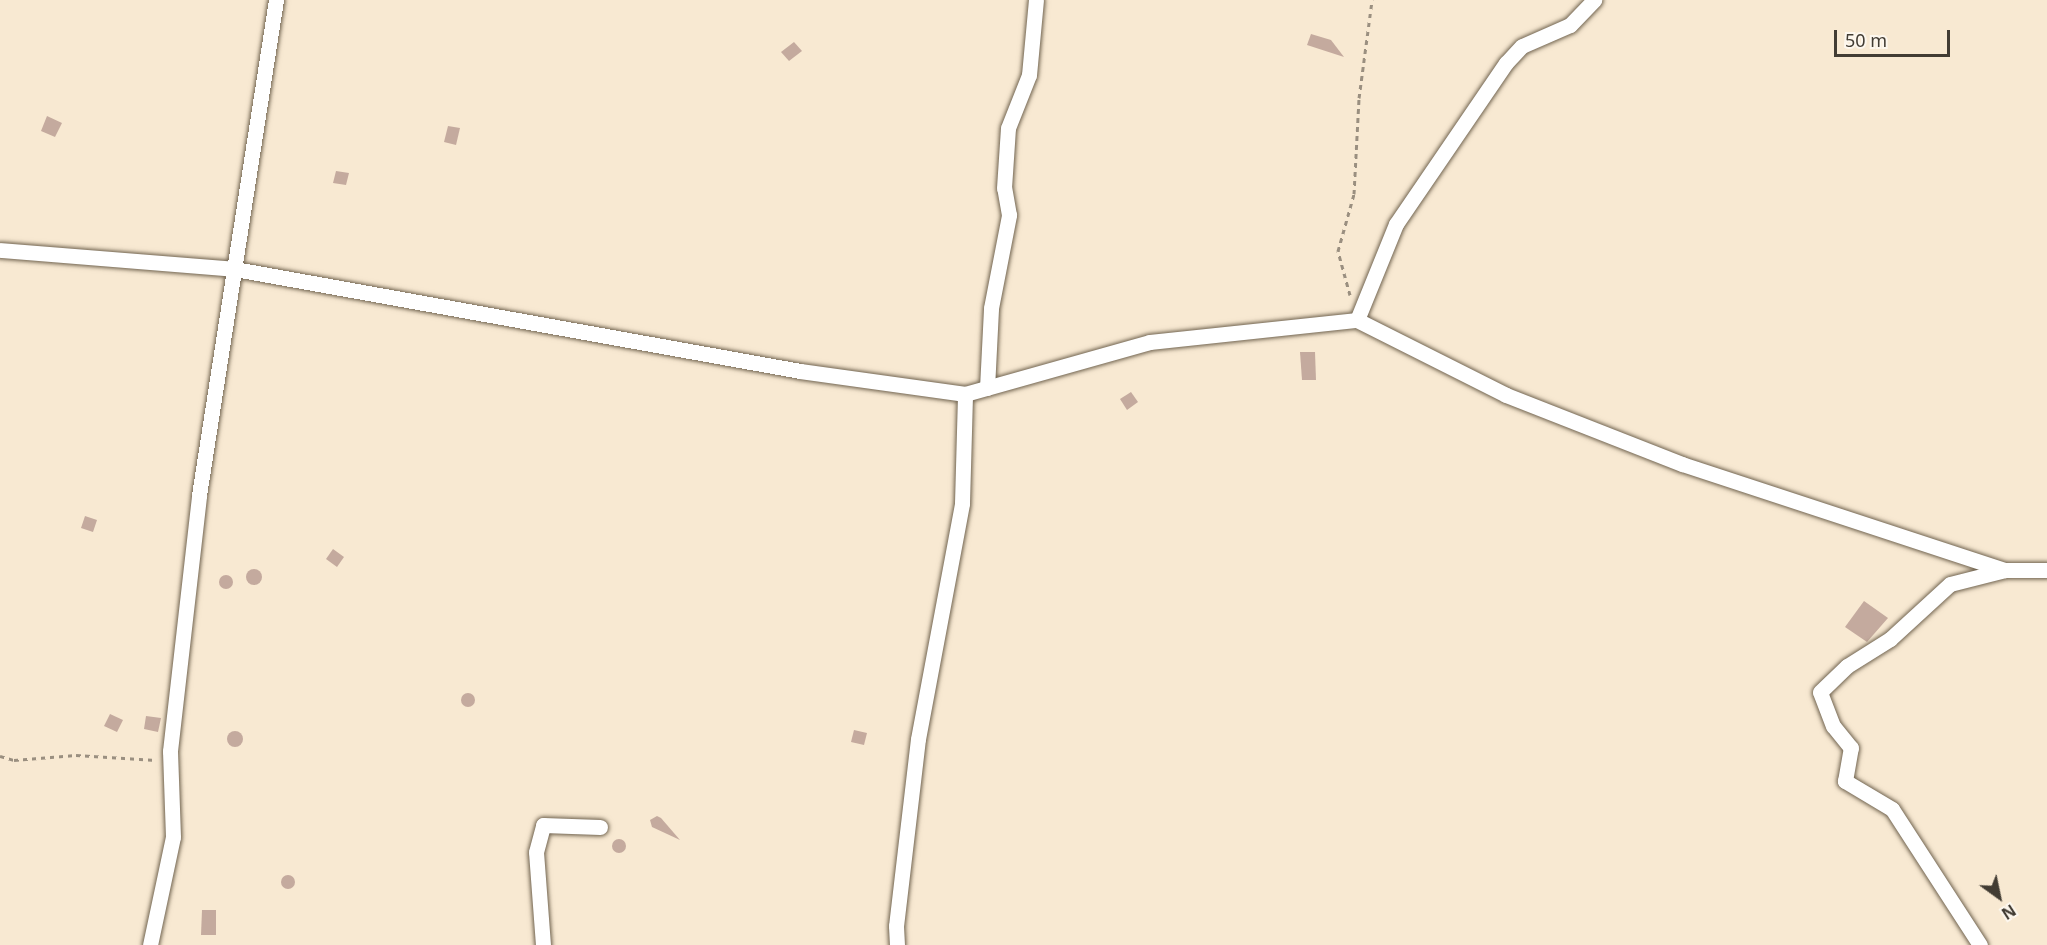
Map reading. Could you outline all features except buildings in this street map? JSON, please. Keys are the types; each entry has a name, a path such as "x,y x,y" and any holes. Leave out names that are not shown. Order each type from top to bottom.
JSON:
{"street":[{"path":"150,945 173,837 171,761 199,495 276,0"},
{"path":"987,388 991,308 1009,214 1004,188 1008,128 1029,75 1036,0"},
{"path":"1357,320 1396,224 1506,63 1522,46 1570,25 1594,0"},
{"path":"0,250 235,269 800,371 964,394 1150,342 1357,320 1506,395 1682,464 2005,570"},
{"path":"897,945 896,926 918,739 962,503 964,394"},
{"path":"1980,945 1892,809 1845,781 1851,748 1833,726 1820,692 1847,666 1890,639 1950,584 2005,570 2047,570"},
{"path":"543,945 536,852 543,825 600,827"}],"path":[{"path":"1357,320 1338,251 1354,194 1359,98 1372,0"},
{"path":"0,756 14,760 76,755 171,761"}]}
